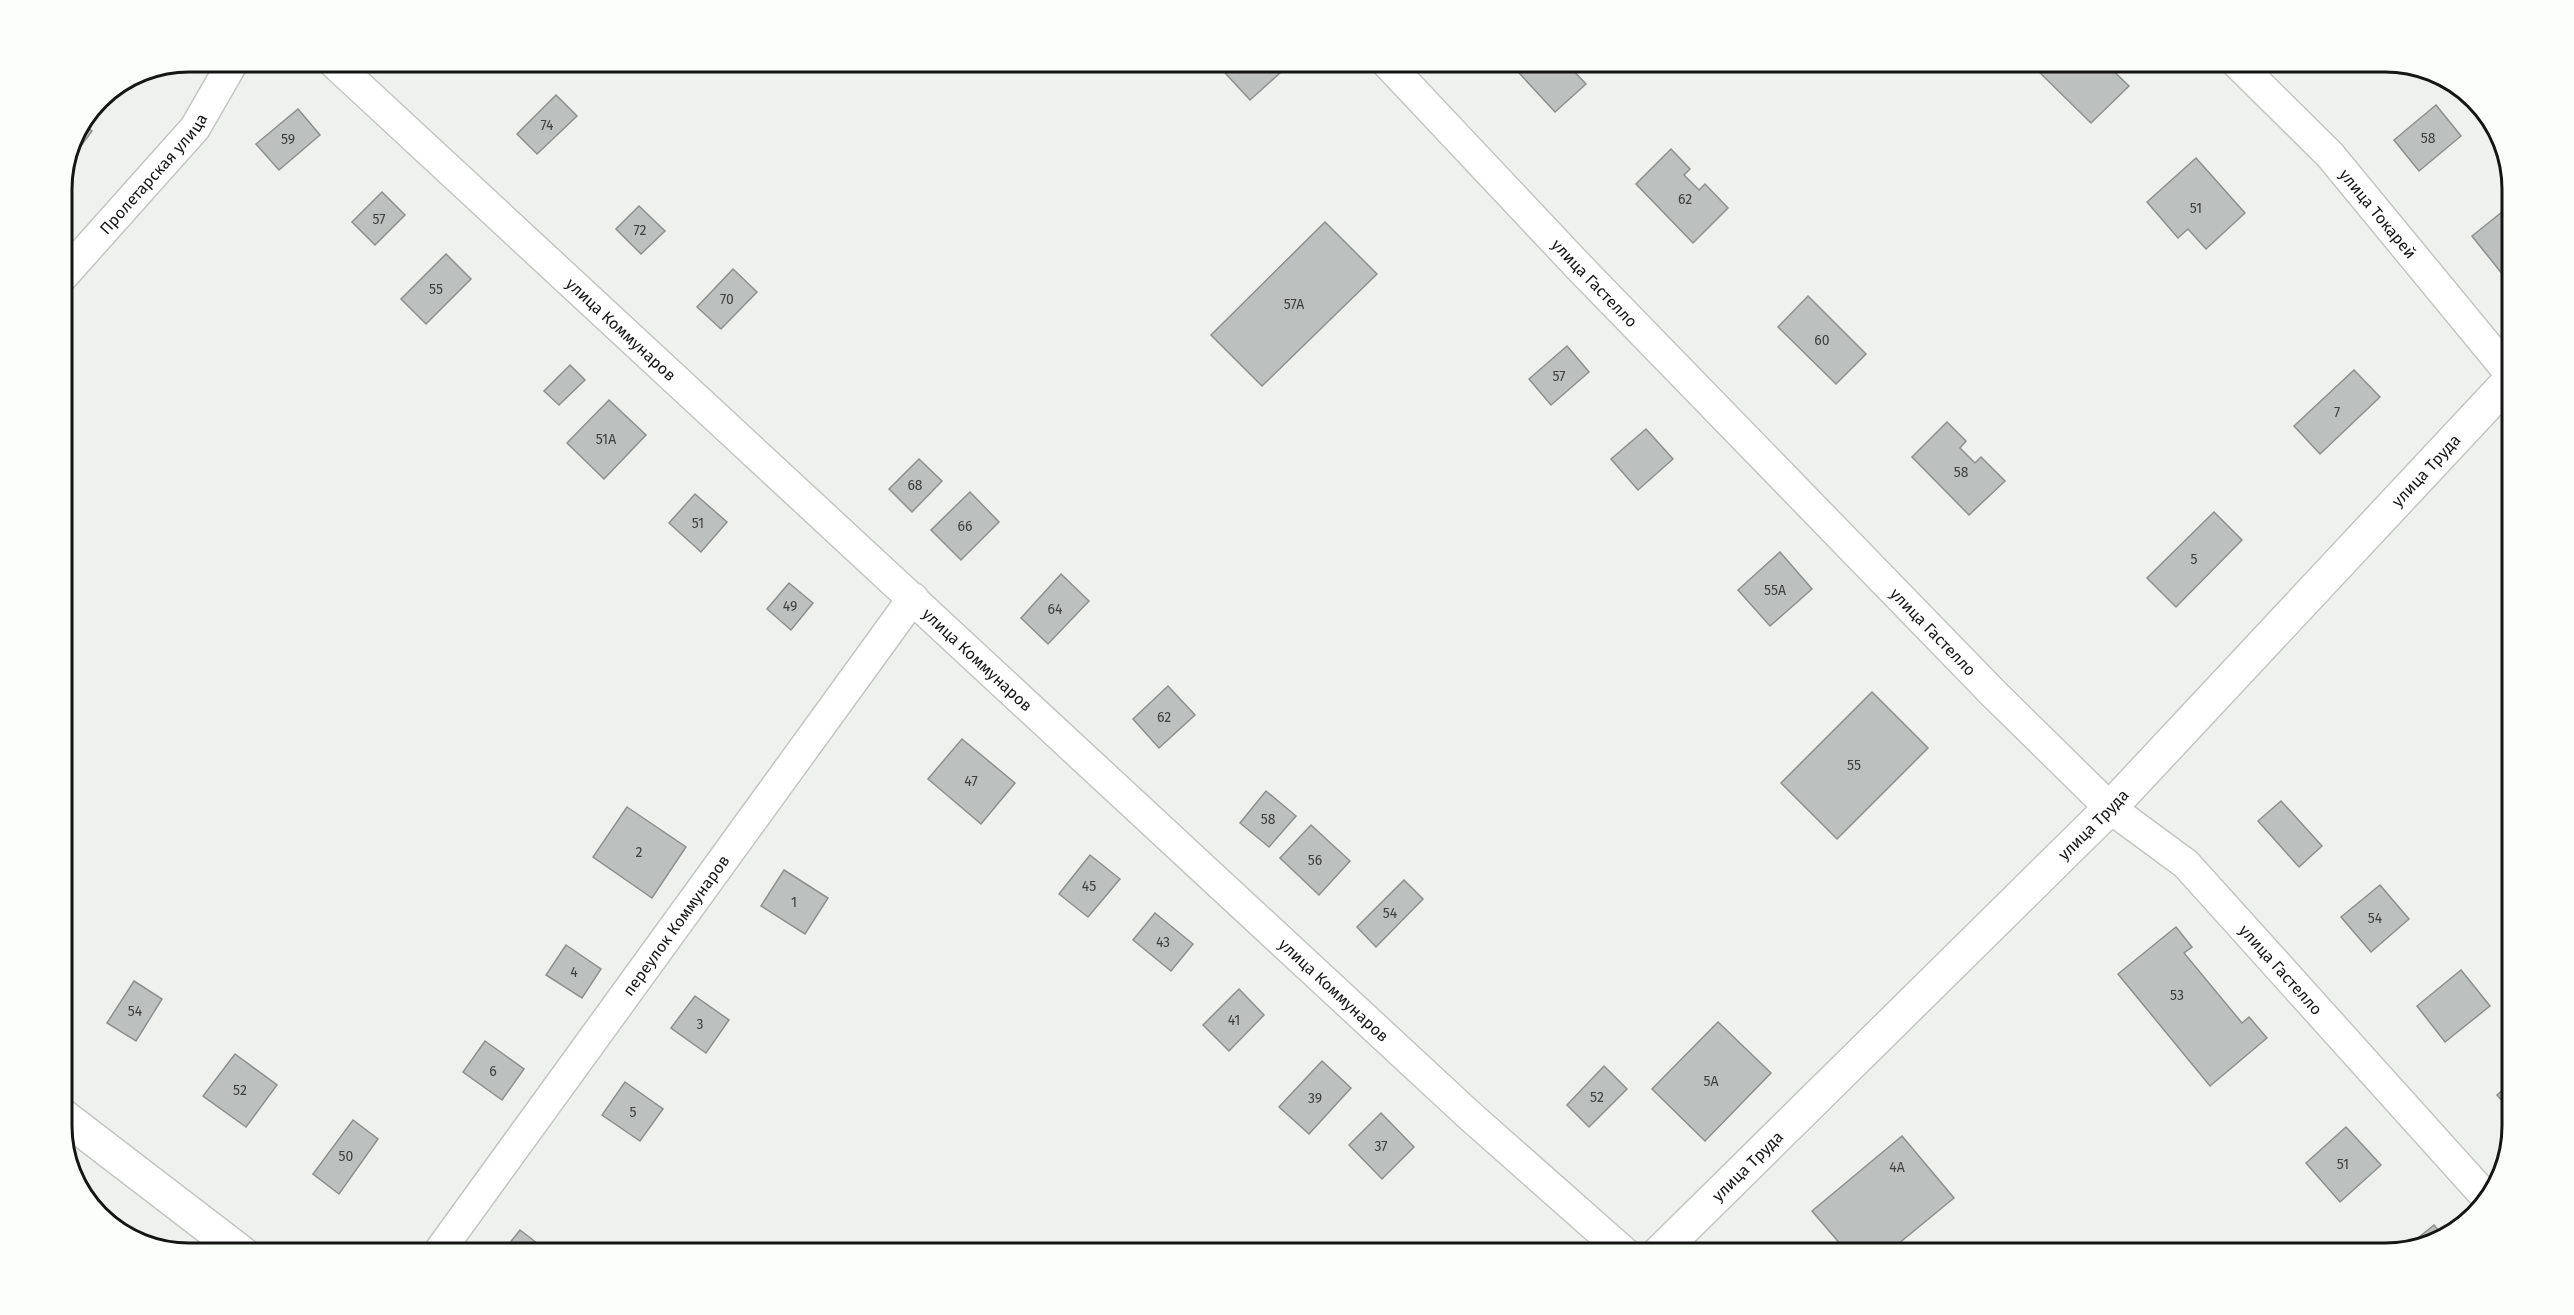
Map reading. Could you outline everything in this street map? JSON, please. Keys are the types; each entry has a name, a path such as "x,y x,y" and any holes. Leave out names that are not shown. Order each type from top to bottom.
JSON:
{"street":[{"name":"Пролетарская улица","path":"72,266 195,128 226,72"},
{"name":"улица Коммунаров","path":"344,72 1469,1115 1613,1243"},
{"name":"улица Гастелло","path":"1395,72 1612,302 1994,694 2110,808 2186,864 2481,1192"},
{"name":"улица Токарей","path":"2246,72 2330,155 2502,365"},
{"name":"улица Труда","path":"1670,1243 2110,808 2502,388"},
{"name":"переулок Коммунаров","path":"446,1243 913,598"},
{"path":"72,1122 228,1243"}],"building":[{"path":"1224,72 1281,72 1250,100"},
{"path":"1518,72 1575,72 1586,84 1555,112"},
{"path":"2039,72 2114,72 2129,86 2091,123"},
{"path":"556,95 577,116 537,154 517,134"},
{"path":"2436,105 2461,136 2419,171 2394,140"},
{"path":"298,109 320,135 279,170 256,144"},
{"path":"89,129 92,131 79,149"},
{"path":"1671,149 1690,169 1684,175 1699,190 1705,184 1728,208 1693,243 1636,184"},
{"path":"2196,158 2245,213 2206,249 2188,229 2178,238 2147,202"},
{"path":"382,192 405,215 375,245 352,222"},
{"path":"639,206 665,231 641,254 616,229"},
{"path":"2502,212 2502,274 2472,236"},
{"path":"1325,222 1377,274 1262,386 1211,335"},
{"path":"446,254 471,279 426,324 401,299"},
{"path":"733,269 757,292 721,329 697,307"},
{"path":"1808,296 1866,354 1836,384 1778,327"},
{"path":"1567,346 1589,372 1551,405 1529,379"},
{"path":"570,365 585,380 559,405 544,391"},
{"path":"2354,370 2380,397 2320,454 2294,426"},
{"path":"609,400 646,435 604,479 567,443"},
{"path":"1947,422 1966,441 1960,448 1975,463 1981,457 2005,481 1969,515 1912,457"},
{"path":"1646,429 1673,459 1638,490 1611,459"},
{"path":"919,459 942,481 912,512 889,489"},
{"path":"970,492 999,522 961,560 931,530"},
{"path":"695,494 727,522 701,552 669,523"},
{"path":"2214,512 2242,540 2176,607 2147,578"},
{"path":"1780,552 1812,589 1770,626 1738,590"},
{"path":"1061,574 1089,601 1048,644 1021,618"},
{"path":"789,583 813,603 791,630 767,609"},
{"path":"1168,686 1195,715 1159,748 1133,719"},
{"path":"1872,692 1928,748 1837,839 1781,783"},
{"path":"962,739 1015,783 981,824 928,779"},
{"path":"1266,791 1296,816 1269,847 1240,823"},
{"path":"2281,801 2322,846 2299,867 2258,821"},
{"path":"627,807 686,847 652,898 593,857"},
{"path":"1311,825 1350,861 1319,895 1280,858"},
{"path":"1090,855 1120,879 1088,917 1059,894"},
{"path":"784,870 828,898 805,934 761,906"},
{"path":"1404,880 1423,899 1376,947 1357,927"},
{"path":"2380,885 2409,919 2371,952 2341,917"},
{"path":"1155,913 1193,944 1171,971 1133,940"},
{"path":"2176,927 2192,947 2184,953 2242,1023 2249,1017 2267,1038 2210,1086 2118,974"},
{"path":"566,945 601,969 582,998 546,975"},
{"path":"2461,970 2490,1006 2445,1042 2417,1006"},
{"path":"134,981 162,999 136,1041 107,1023"},
{"path":"1239,989 1264,1015 1229,1051 1203,1025"},
{"path":"695,996 729,1020 706,1053 671,1028"},
{"path":"1718,1022 1771,1073 1705,1141 1652,1089"},
{"path":"485,1041 524,1069 502,1100 463,1072"},
{"path":"235,1054 277,1085 246,1127 203,1096"},
{"path":"1322,1061 1351,1088 1309,1134 1279,1107"},
{"path":"1604,1066 1627,1089 1589,1127 1567,1105"},
{"path":"625,1082 663,1109 640,1141 602,1115"},
{"path":"2502,1091 2502,1101 2497,1095"},
{"path":"1381,1113 1414,1147 1382,1179 1349,1145"},
{"path":"353,1120 378,1139 339,1194 313,1174"},
{"path":"2346,1127 2381,1165 2340,1202 2306,1163"},
{"path":"1902,1136 1954,1198 1899,1243 1839,1243 1812,1211"},
{"path":"2434,1225 2438,1230 2423,1237 2417,1238"},
{"path":"520,1230 537,1243 510,1243"}]}
